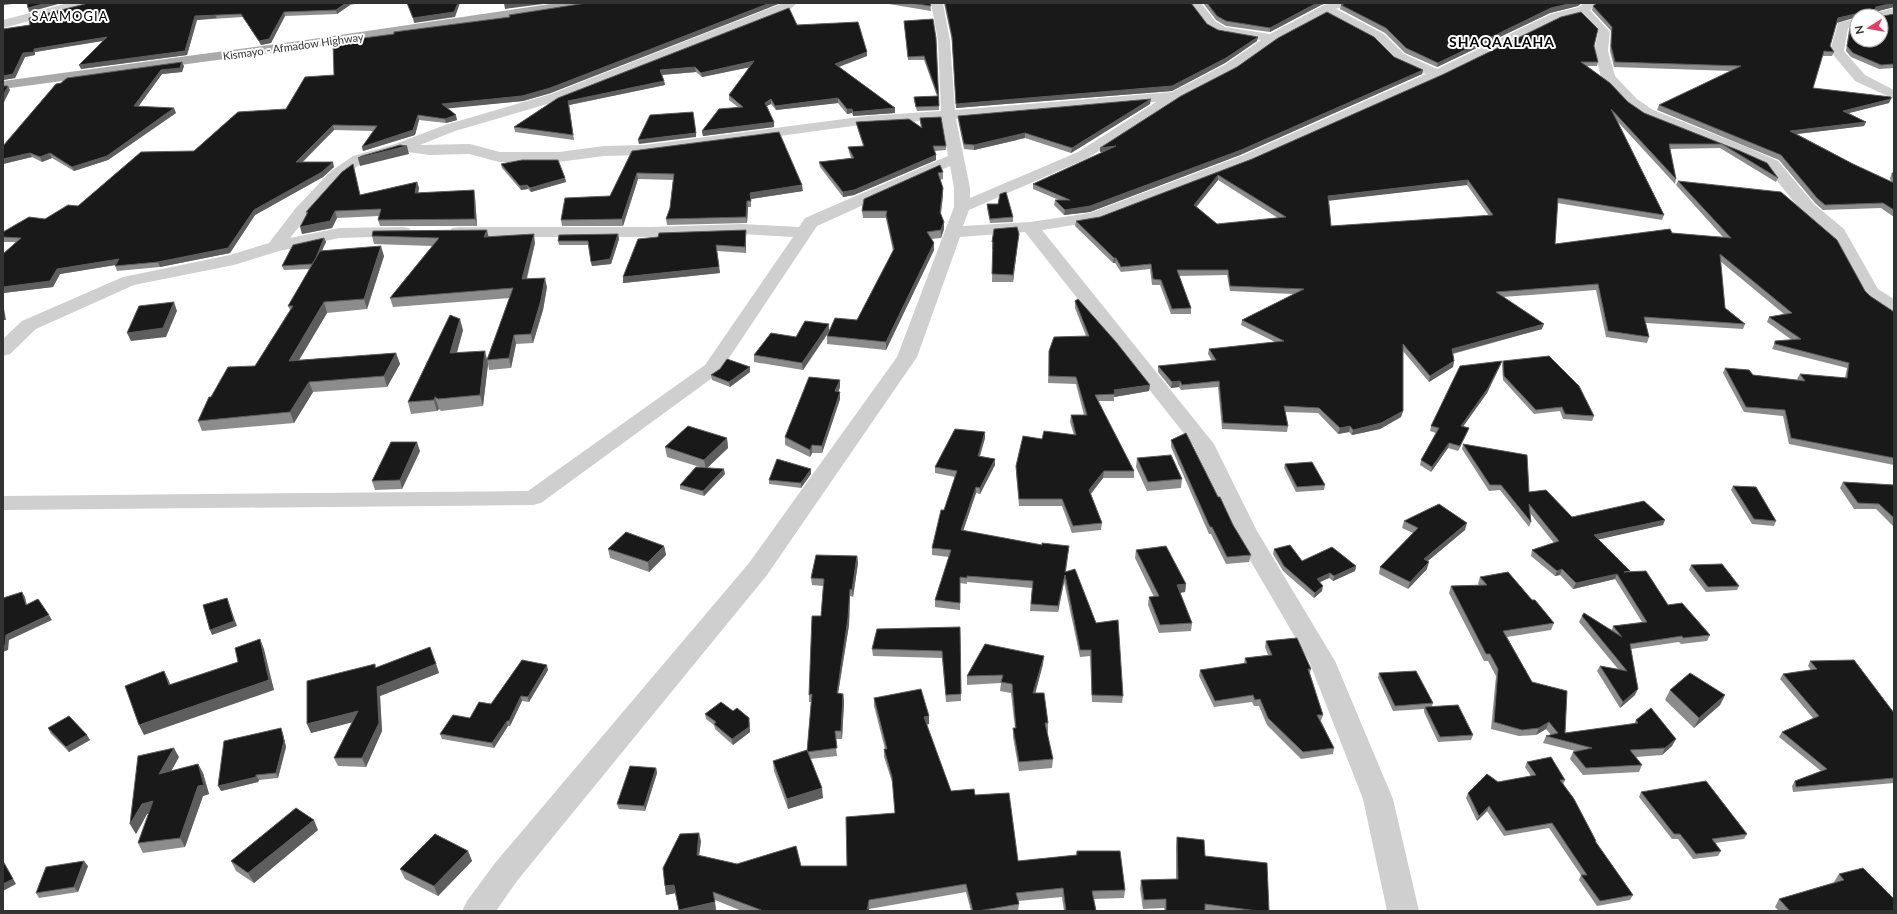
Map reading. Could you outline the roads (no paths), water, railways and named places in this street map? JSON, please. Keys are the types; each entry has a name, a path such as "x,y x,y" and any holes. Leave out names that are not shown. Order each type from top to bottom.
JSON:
{"main road":[{"name":"Kismayo - Afmadow Highway","path":"3,85 299,45 582,3"}],"street":[{"path":"3,24 82,3"},
{"path":"275,247 300,213 337,174 358,159 400,147 450,128 556,97 678,48 784,8 791,3"},
{"path":"478,911 506,872 758,569 907,357 962,207 962,188 948,115 944,42 937,3"},
{"path":"1194,3 1211,24 1222,30 1272,38"},
{"path":"962,207 1083,155 1175,96 1231,67 1272,38 1341,3"},
{"path":"954,232 1030,227 1093,217 1246,159 1437,74 1555,17 1588,7 1604,32 1601,51 1608,77 1632,102 1648,113 1744,150 1772,164 1808,208 1838,233 1871,292 1894,308"},
{"path":"1326,10 1379,36 1399,57 1437,74"},
{"path":"1849,24 1842,26 1838,51 1860,78 1894,94"},
{"path":"400,147 429,150 470,149 499,157 559,157 604,151 644,150 867,120 948,115 1175,96"},
{"path":"3,503 533,498 712,369 811,222 956,158"},
{"path":"1030,227 1203,444 1245,531 1322,662 1378,799 1403,911"},
{"path":"440,232 650,232 742,229 804,232"},
{"path":"3,350 29,325 129,282 234,260 275,247 338,233 418,232"}],"district":[{"name":"SAAMOGIA","path":"70,16"},
{"name":"SHAQAALAHA","path":"1502,41"}]}
